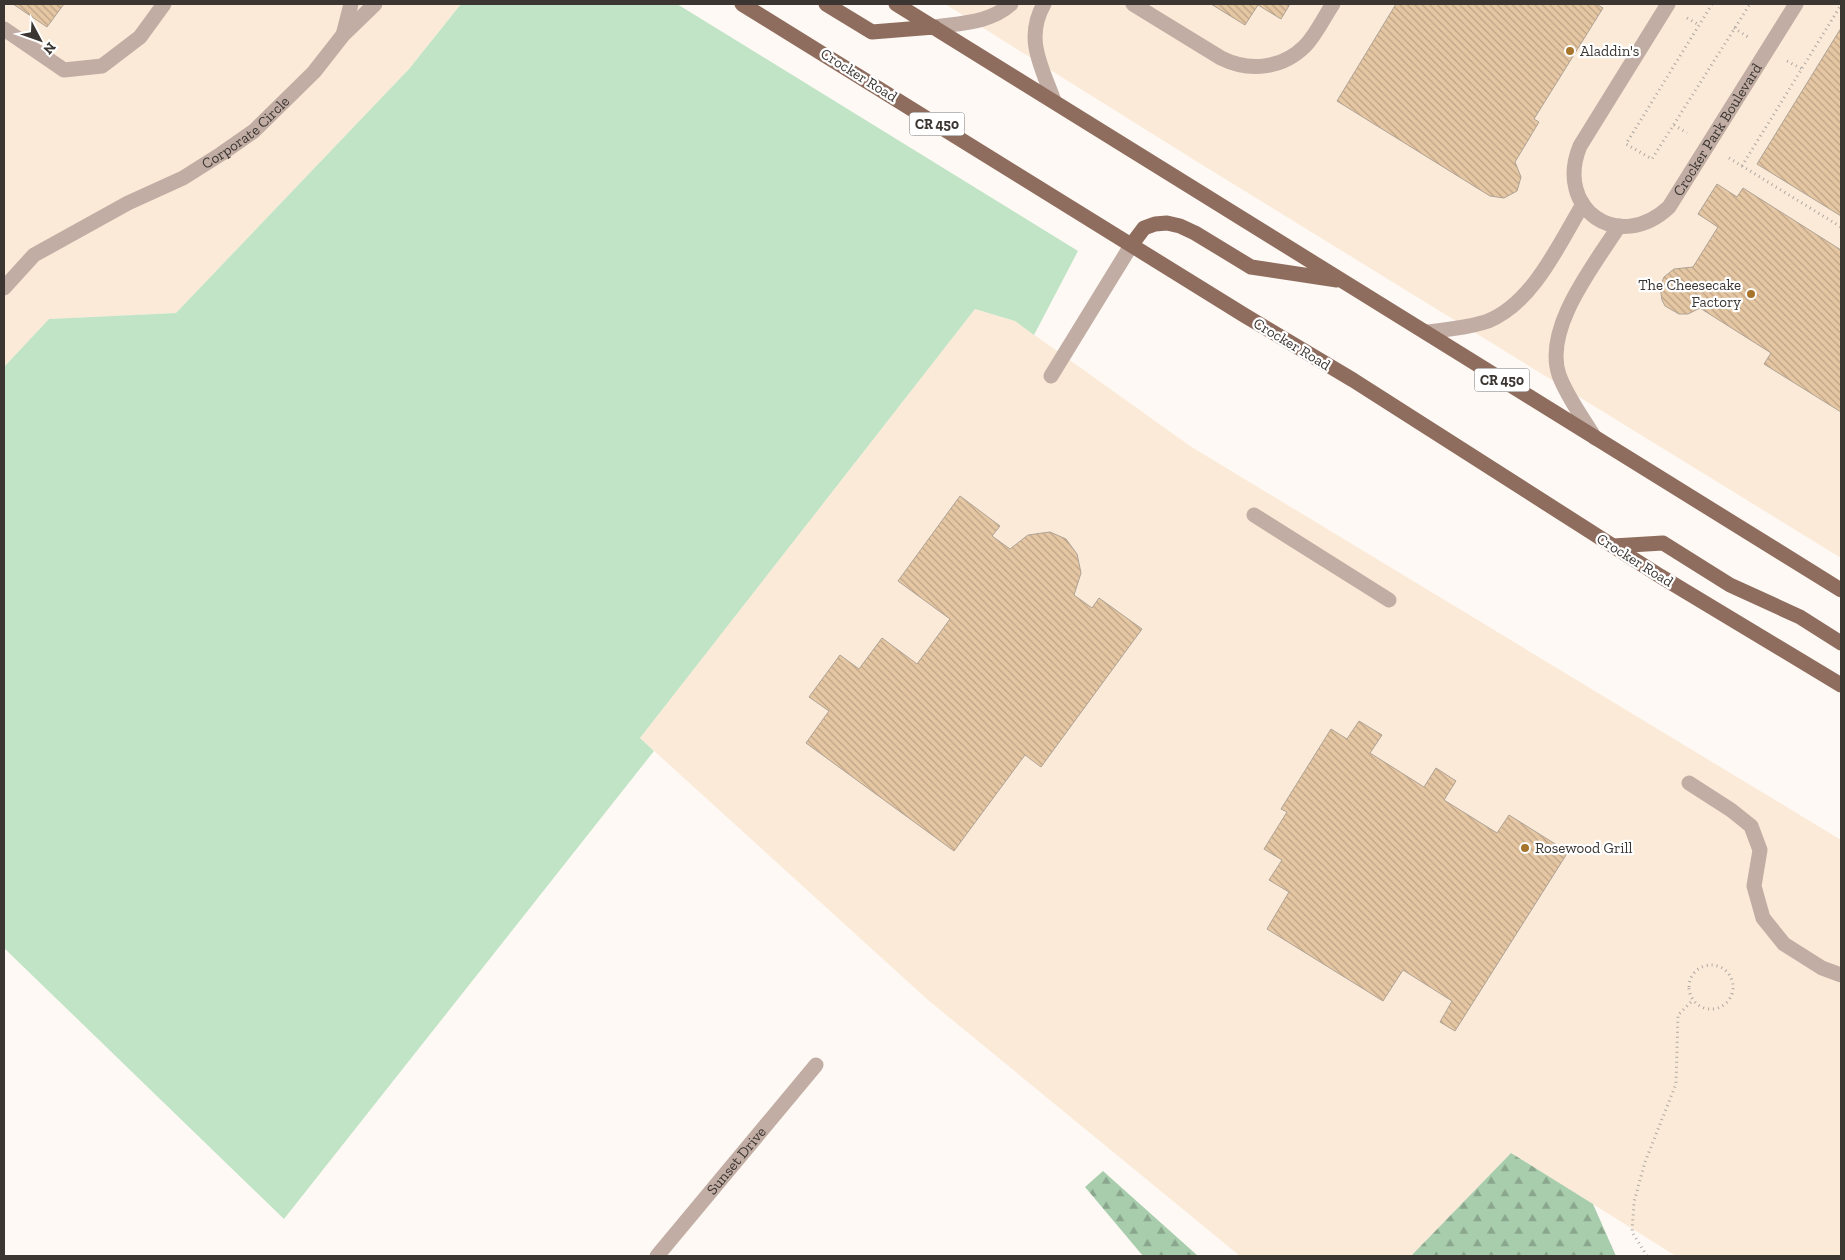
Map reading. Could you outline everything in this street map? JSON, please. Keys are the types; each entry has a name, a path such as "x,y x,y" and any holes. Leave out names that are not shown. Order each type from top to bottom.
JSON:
{"main road":[{"name":"Crocker Road","path":"742,4 1244,315 1353,380 1613,546 1841,685"},
{"path":"826,4 872,32 934,27"},
{"name":"CR 450","path":"896,4 1428,332 1841,590"},
{"path":"1132,244 1144,228 1155,224 1167,223 1195,232 1251,267 1344,281"},
{"path":"1613,546 1662,543 1730,585 1800,617 1841,643"}],"street":[{"path":"4,28 64,70 102,66 140,37 164,4"},
{"name":"Corporate Circle","path":"343,35 351,4"},
{"name":"Corporate Circle","path":"4,288 34,256 128,203 183,178 254,131 314,72 343,35 375,4"},
{"path":"934,27 987,19 1011,4"},
{"path":"1044,4 1035,25 1035,42 1054,101"},
{"path":"1133,4 1235,65 1258,67 1270,65 1296,54 1306,45 1333,4"},
{"name":"Crocker Park Boulevard","path":"1668,4 1580,146 1573,167 1575,190 1583,204 1597,218 1610,224 1639,226 1655,219 1670,207 1796,4"},
{"path":"1428,332 1487,321 1516,304 1536,282 1583,204"},
{"path":"1595,438 1559,374 1556,351 1564,315 1620,226"},
{"path":"1051,376 1132,244"},
{"path":"1254,515 1389,600"},
{"path":"1688,783 1731,810 1751,826 1760,850 1754,886 1763,918 1784,944 1822,968 1840,973"},
{"name":"Sunset Drive","path":"657,1256 816,1065"}],"path":[{"path":"1712,4 1626,144 1652,160 1750,4"},
{"path":"1742,166 1841,5"},
{"path":"1708,145 1841,227"},
{"path":"1712,964 1720,967 1730,976 1732,991 1725,1003 1712,1009 1705,1008 1693,1000 1688,987 1693,973 1699,968 1712,964"},
{"path":"1647,1256 1632,1232 1634,1202 1645,1162 1676,1084 1678,1015 1693,1000"}],"shaded area":[{"path":"4,4 461,4 409,69 176,313 49,319 4,367"},
{"path":"945,4 1841,4 1841,558 1196,161"},
{"path":"975,309 1015,321 1190,446 1841,840 1841,1256 1676,1256 1511,1153 1411,1256 1240,1256 928,1000 640,738"}],"green space":[{"path":"461,4 677,4 1078,251 1034,335 1015,321 975,309 640,738 654,751 284,1219 4,948 4,367 49,319 176,313 409,69"},
{"path":"1511,1153 1593,1204 1616,1256 1411,1256"},
{"path":"1103,1171 1198,1256 1143,1256 1085,1187"}],"building":[{"path":"13,4 64,4 47,27"},
{"path":"1211,4 1290,4 1281,19 1258,5 1245,25"},
{"path":"1396,4 1596,4 1603,8 1534,119 1539,122 1515,162 1521,177 1517,191 1504,198 1490,196 1337,101"},
{"path":"1841,28 1841,216 1757,164"},
{"name":"The Cheesecake Factory","path":"1717,184 1737,197 1743,188 1841,250 1841,412 1764,364 1771,353 1700,308 1688,314 1679,314 1665,306 1660,287 1664,277 1674,269 1693,267 1718,227 1698,214"},
{"path":"960,496 1000,526 992,536 1010,549 1028,535 1050,532 1066,539 1077,554 1081,573 1074,595 1092,608 1099,598 1142,629 1041,767 1025,755 954,851 806,743 829,711 809,697 840,655 859,669 882,638 917,664 950,619 898,581"},
{"path":"1359,721 1382,735 1370,753 1424,787 1436,768 1456,781 1444,800 1497,833 1509,815 1568,852 1455,1031 1440,1022 1452,1001 1403,970 1383,1001 1267,929 1289,892 1269,880 1282,860 1264,849 1287,812 1281,809 1331,729 1347,739"}],"place":[{"name":"Aladdin's","path":"1570,51"},
{"name":"The Cheesecake Factory","path":"1751,294"},
{"name":"Rosewood Grill","path":"1525,848"}]}
